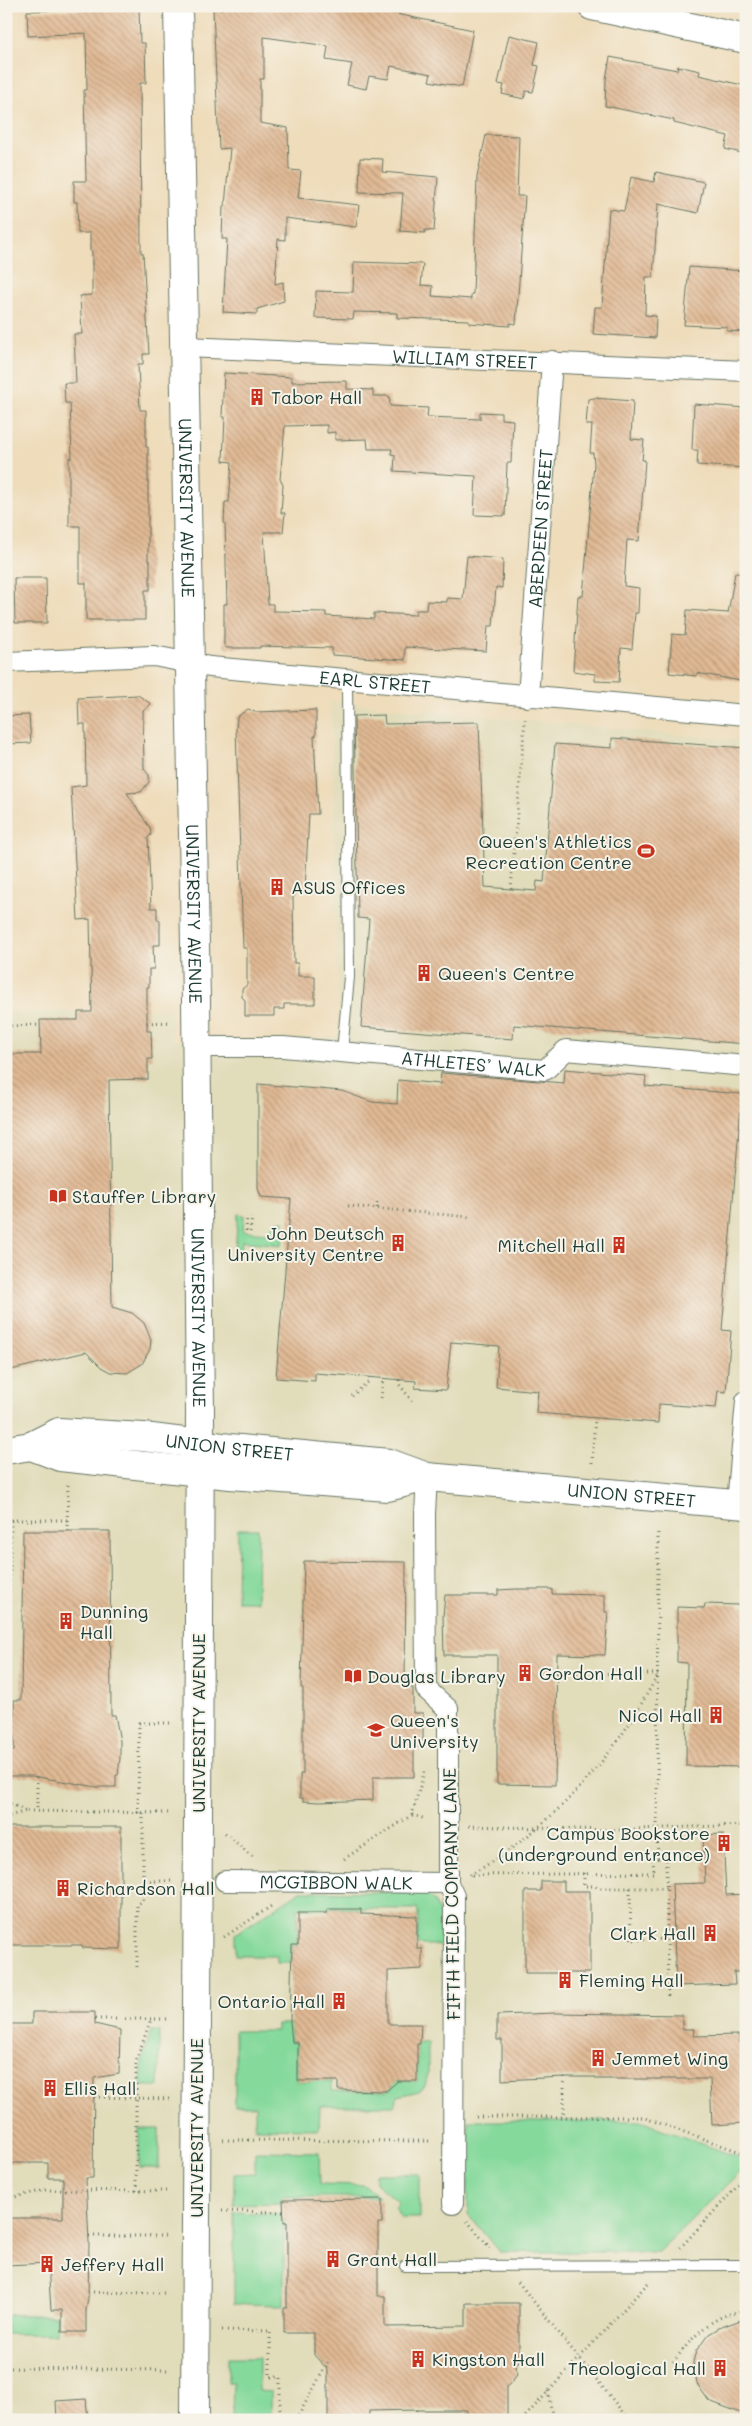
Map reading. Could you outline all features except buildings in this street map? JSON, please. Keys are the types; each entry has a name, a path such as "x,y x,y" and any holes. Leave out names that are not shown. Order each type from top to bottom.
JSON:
{"main road":[{"name":"UNIVERSITY AVENUE","path":"178,6 196,1047 200,1444 195,2420"},
{"path":"592,6 746,39"},
{"name":"UNION STREET","path":"19,1448 59,1432 144,1437 389,1462 427,1477 741,1505"},
{"name":"UNION STREET","path":"19,1448 60,1457 199,1472 388,1487 427,1477"}],"street":[{"name":"WILLIAM STREET","path":"184,347 552,361 746,371"},
{"name":"ABERDEEN STREET","path":"527,705 552,361"},
{"name":"EARL STREET","path":"6,662 154,656 188,663 346,680 527,705 746,715"},
{"name":"ATHLETES’ WALK","path":"196,1047 283,1047 545,1070 566,1050 746,1066"},
{"path":"741,1505 746,1401"},
{"name":"FIFTH FIELD COMPANY LANE","path":"427,1477 425,1514 426,1689 448,1709 448,1883 454,1896 453,2204"},
{"name":"MCGIBBON WALK","path":"225,1882 448,1883"}],"lane":[{"path":"342,1052 349,977 346,680"},
{"path":"405,2266 746,2265"}],"path":[{"path":"511,889 527,705"},
{"path":"147,1022 177,1022"},
{"path":"6,1026 41,1025"},
{"path":"376,1208 377,1199"},
{"path":"348,1206 470,1217"},
{"path":"248,1231 249,1217"},
{"path":"352,1396 368,1382 368,1378"},
{"path":"381,1398 383,1379"},
{"path":"399,1380 399,1384 412,1401"},
{"path":"592,1463 595,1418"},
{"path":"68,1480 68,1531"},
{"path":"6,1631 10,1623 9,1520 68,1520"},
{"path":"658,1533 658,1858"},
{"path":"558,1673 658,1674"},
{"path":"494,1858 538,1828 579,1790 625,1730 658,1674"},
{"path":"6,1718 14,1719"},
{"path":"138,1813 138,1723 173,1723"},
{"path":"37,1777 37,1811"},
{"path":"6,1802 27,1811"},
{"path":"6,1817 27,1811 172,1813"},
{"path":"137,1966 137,1905 143,1900 144,1813"},
{"path":"448,1825 538,1828 657,1828 746,1825"},
{"path":"472,1875 654,1873 653,1859 666,1858 668,1997"},
{"path":"584,1873 584,1886 595,1886 598,1888 666,1888"},
{"path":"143,1881 172,1881"},
{"path":"630,1888 632,1940 667,1939"},
{"path":"95,2019 170,2019"},
{"path":"136,2191 136,2061 151,2019"},
{"path":"564,2077 564,2117"},
{"path":"94,2097 170,2099"},
{"path":"453,2117 642,2117 746,2154"},
{"path":"223,2140 453,2141"},
{"path":"522,2420 668,2265 746,2177"},
{"path":"6,2198 45,2190 169,2191"},
{"path":"453,2204 580,2357 629,2420"},
{"path":"222,2211 284,2212"},
{"path":"89,2236 169,2236"},
{"path":"88,2292 168,2293"},
{"path":"673,2362 708,2323 727,2313 746,2310"},
{"path":"221,2330 270,2331 270,2377 280,2377 280,2420"},
{"path":"296,2420 328,2362"},
{"path":"6,2368 168,2370"},
{"path":"548,2391 553,2420"},
{"path":"416,2410 417,2420"}],"shaded area":[{"name":"Queen's University","path":"331,702 746,741 746,2420 6,2420 6,1013 171,1009 172,1041 339,1037"}],"green space":[{"path":"238,1214 244,1215 243,1231 267,1233 278,1221 284,1221 282,1245 242,1241 241,1252 235,1251"},
{"path":"238,1529 258,1529 257,1601 237,1601"},
{"path":"301,1891 424,1893 435,1903 440,1915 440,1945 418,1945 418,1909 298,1908 297,1945 291,1945 291,1963 277,1963 277,1956 235,1956 235,1934"},
{"path":"277,2024 291,2024 291,2042 297,2043 297,2081 332,2081 332,2091 386,2091 391,2089 395,2081 417,2081 417,2044 428,2042 428,2075 425,2086 419,2091 398,2096 394,2106 320,2106 319,2129 255,2128 255,2106 235,2106 235,2031 277,2031"},
{"path":"151,2031 159,2031 159,2086 141,2086 142,2061"},
{"path":"468,2121 640,2121 746,2160 746,2167 658,2252 499,2252 468,2214"},
{"path":"139,2129 159,2129 159,2168 139,2168"},
{"path":"255,2151 319,2152 320,2184 363,2185 380,2197 282,2197 281,2203 234,2204 234,2174 255,2173"},
{"path":"375,2174 419,2174 419,2218 401,2218 395,2208 399,2202 375,2183"},
{"path":"234,2212 281,2214 281,2220 284,2221 284,2305 234,2304"},
{"path":"6,2315 57,2315 56,2334 6,2334"},
{"path":"228,2358 259,2358 259,2391 271,2392 271,2420 232,2420 233,2383 228,2383"}],"place":[{"name":"Tabor Hall","path":"257,397"},
{"name":"Queen's Athletics Recreation Centre","path":"646,851"},
{"name":"ASUS Offices","path":"277,887"},
{"name":"Queen's Centre","path":"424,973"},
{"name":"Stauffer Library","path":"58,1196"},
{"name":"John Deutsch University Centre","path":"398,1243"},
{"name":"Mitchell Hall","path":"619,1245"},
{"name":"Dunning Hall","path":"66,1621"},
{"name":"Gordon Hall","path":"525,1673"},
{"name":"Douglas Library","path":"353,1676"},
{"name":"Nicol Hall","path":"716,1715"},
{"name":"Queen's University","path":"376,1730"},
{"name":"Campus Bookstore (underground entrance)","path":"724,1843"},
{"name":"Richardson Hall","path":"63,1888"},
{"name":"Clark Hall","path":"710,1933"},
{"name":"Fleming Hall","path":"565,1980"},
{"name":"Ontario Hall","path":"339,2001"},
{"name":"Jemmet Wing","path":"598,2058"},
{"name":"Ellis Hall","path":"50,2088"},
{"name":"Grant Hall","path":"333,2259"},
{"name":"Jeffery Hall","path":"47,2264"},
{"name":"Kingston Hall","path":"418,2359"},
{"name":"Theological Hall","path":"720,2368"}]}
